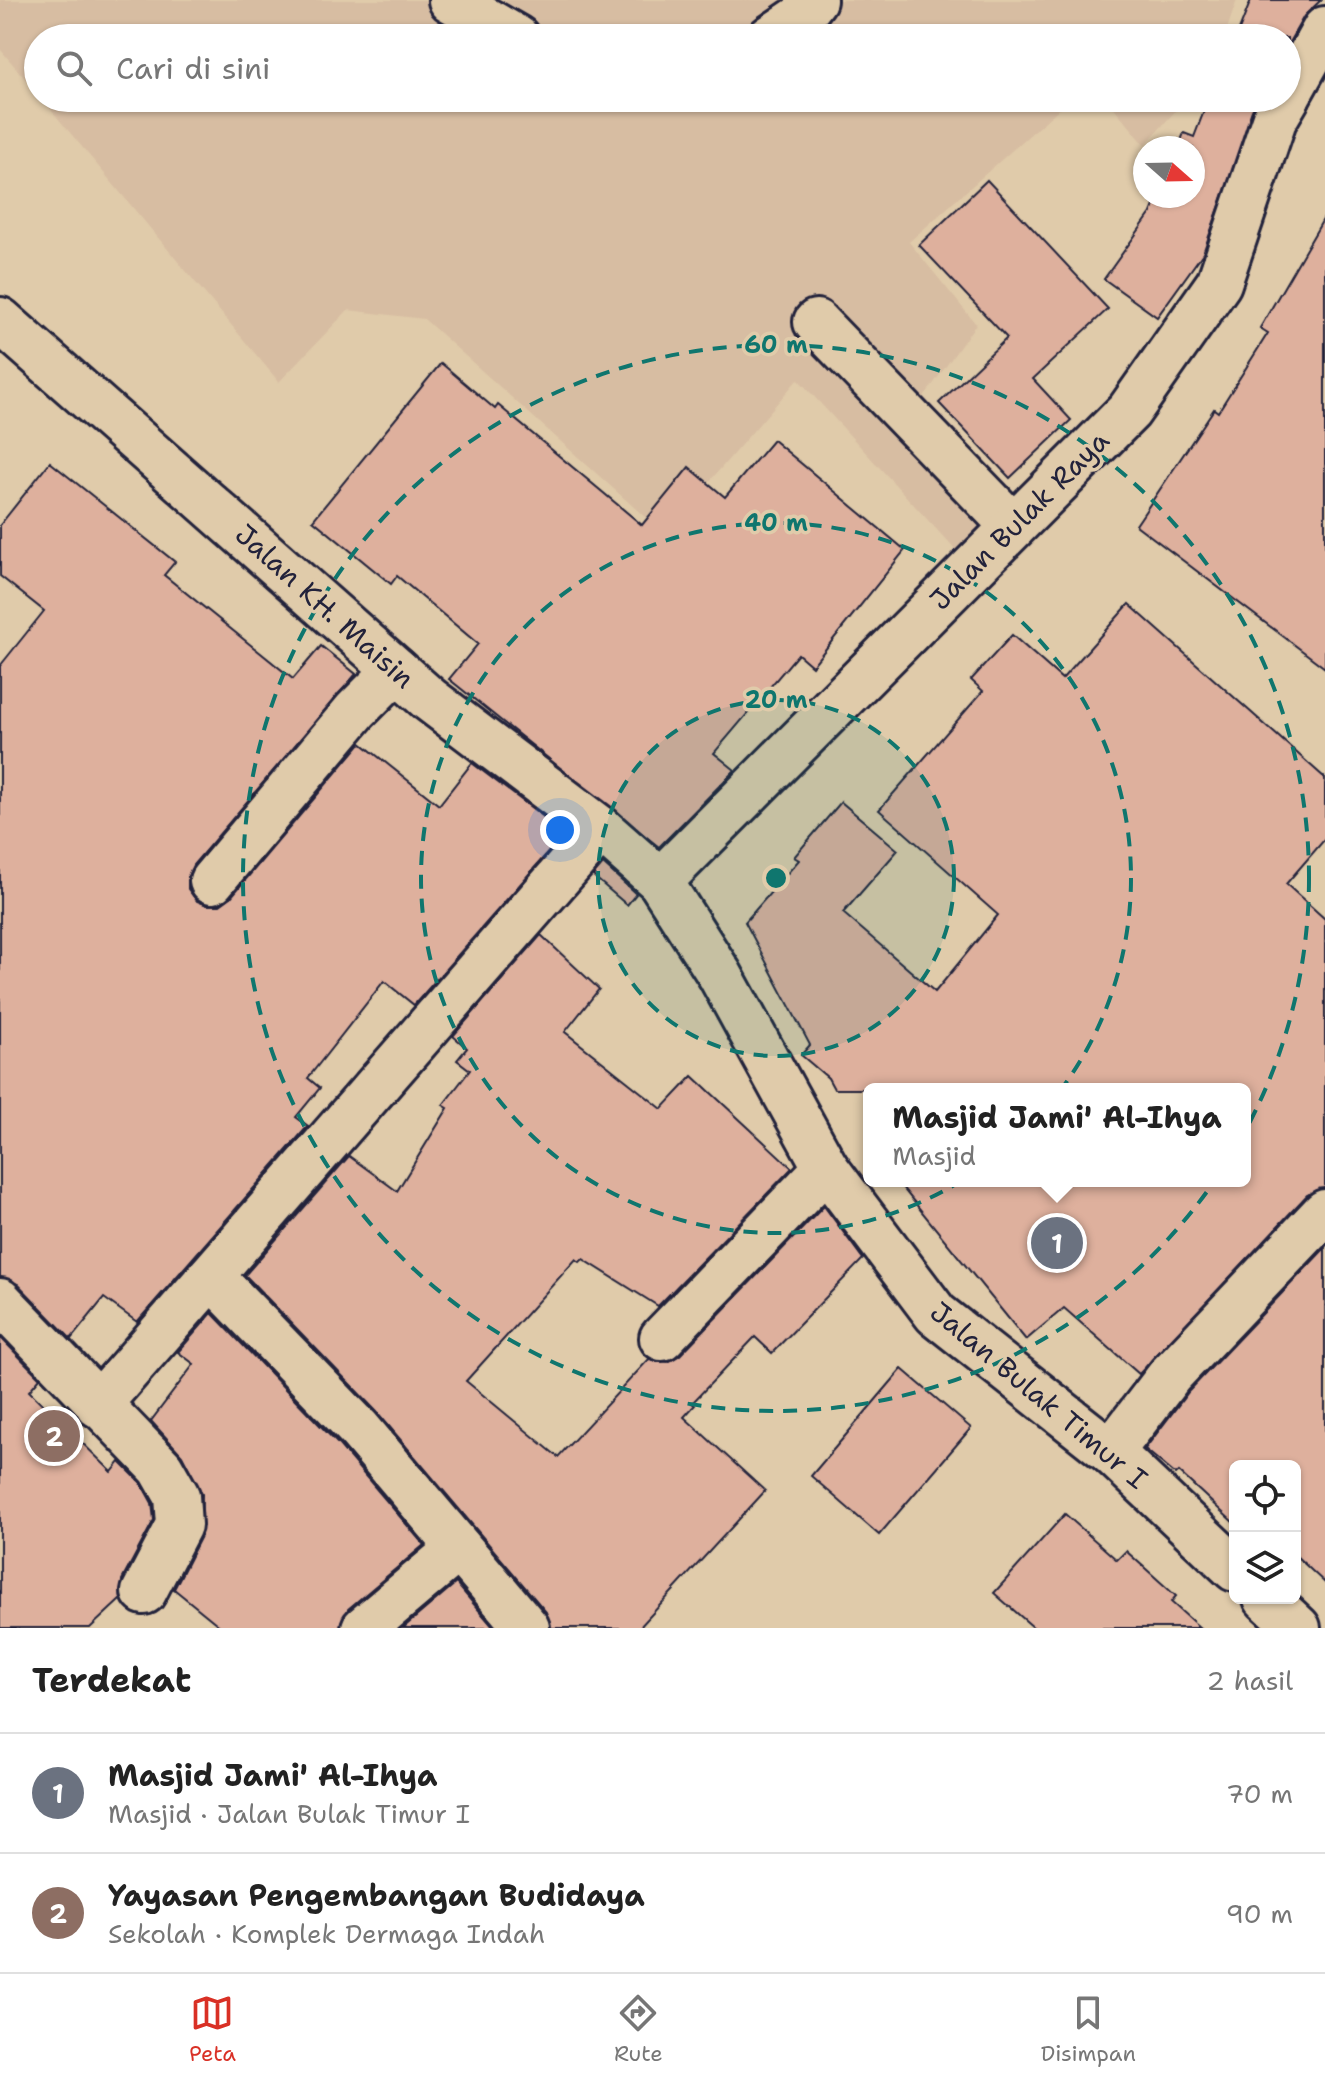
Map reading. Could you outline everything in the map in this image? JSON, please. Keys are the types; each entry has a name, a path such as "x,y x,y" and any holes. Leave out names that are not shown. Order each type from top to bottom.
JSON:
{"street":[{"path":"451,0 493,24"},
{"path":"791,24 801,17 814,0"},
{"name":"Jalan Bulak Raya","path":"1301,73 1325,29"},
{"name":"Jalan Bulak Raya","path":"660,881 1129,411 1219,283 1279,112"},
{"name":"Jalan KH. Maisin","path":"0,320 396,670 601,829 660,881"},
{"path":"816,322 1013,526"},
{"path":"212,881 356,710 396,670"},
{"path":"98,1405 601,829"},
{"name":"Jalan Bulak Timur I","path":"660,881 720,975 826,1168 936,1314 1111,1452 1229,1563"},
{"path":"662,1338 826,1168"},
{"path":"1111,1452 1170,1375 1325,1212"},
{"path":"211,1276 358,1428 527,1628"},
{"path":"0,1301 161,1468 177,1496 179,1525 158,1558 144,1592"},
{"path":"364,1628 459,1548"},
{"path":"1272,1604 1298,1628"}],"shaded area":[{"path":"0,0 1237,0 1229,24 24,24 24,77 0,49"},
{"path":"53,112 1055,112 909,242 976,324 924,397 1016,493 961,556 798,379 664,534 424,319 348,310 279,382"},
{"path":"1118,112 1174,112 1153,136 1138,136"}],"building":[{"path":"1251,0 1321,0 1299,24 1242,24"},
{"path":"1204,112 1253,112 1203,253 1157,317 1104,279 1153,208 1205,208 1205,136 1194,136"},
{"path":"987,180 1108,309 1033,379 1071,420 1010,478 939,403 1007,338 919,245"},
{"path":"1325,216 1325,668 1136,525 1214,409 1218,412 1268,333 1260,328"},
{"path":"441,363 495,409 498,405 642,525 689,467 725,497 773,440 905,550 812,666 798,654 714,753 735,770 659,847 449,679 478,644 397,576 391,584 313,520"},
{"path":"50,462 175,562 164,575 293,679 321,646 356,674 193,865 188,876 188,889 197,901 220,905 231,897 361,743 439,805 472,763 565,833 414,1005 384,981 308,1078 320,1088 296,1117 308,1126 137,1322 104,1298 71,1339 18,1284 0,1277 0,666 44,611 0,576 0,525"},
{"path":"1129,604 1325,778 1325,839 1286,884 1325,919 1325,1188 1307,1195 1139,1374 1064,1308 1026,1340 902,1187 1251,1187 1251,1083 863,1083 863,1089 834,1089 828,1078 801,1055 810,1045 745,922 799,860 794,857 841,802 898,850 843,913 935,992 998,915 879,810 983,691 971,680 1012,635 1062,679"},
{"path":"603,864 636,894 627,905 593,876"},
{"path":"541,935 599,989 565,1032 662,1109 693,1076 792,1168 658,1306 583,1259 580,1262 576,1259 466,1381 558,1457 649,1359 668,1362 680,1355 824,1206 863,1259 772,1353 755,1337 692,1403 695,1405 684,1417 765,1491 639,1628 551,1628 546,1612 377,1412 245,1275 349,1156 397,1191 448,1108 443,1105 470,1070 457,1060 467,1048 453,1036"},
{"path":"1325,1248 1325,1583 1301,1561 1301,1460 1229,1460 1229,1518 1179,1472 1176,1475 1145,1449 1189,1391"},
{"path":"212,1313 339,1445 424,1545 348,1609 340,1628 222,1628 174,1589 201,1536 202,1494 182,1455 151,1421 194,1364 178,1352"},
{"path":"0,1337 40,1378 29,1391 112,1472 120,1462 141,1483 152,1503 154,1520 122,1580 121,1599 90,1628 0,1628"},
{"path":"902,1369 971,1428 879,1535 811,1476"},
{"path":"1065,1514 1117,1560 1126,1551 1176,1596 1171,1602 1200,1628 1034,1628 994,1593"},
{"path":"456,1583 494,1628 403,1628"}],"place":[{"name":"Masjid Jami' Al-Ihya","path":"1057,1243"},
{"name":"Yayasan Pengembangan Budidaya","path":"54,1436"}]}
